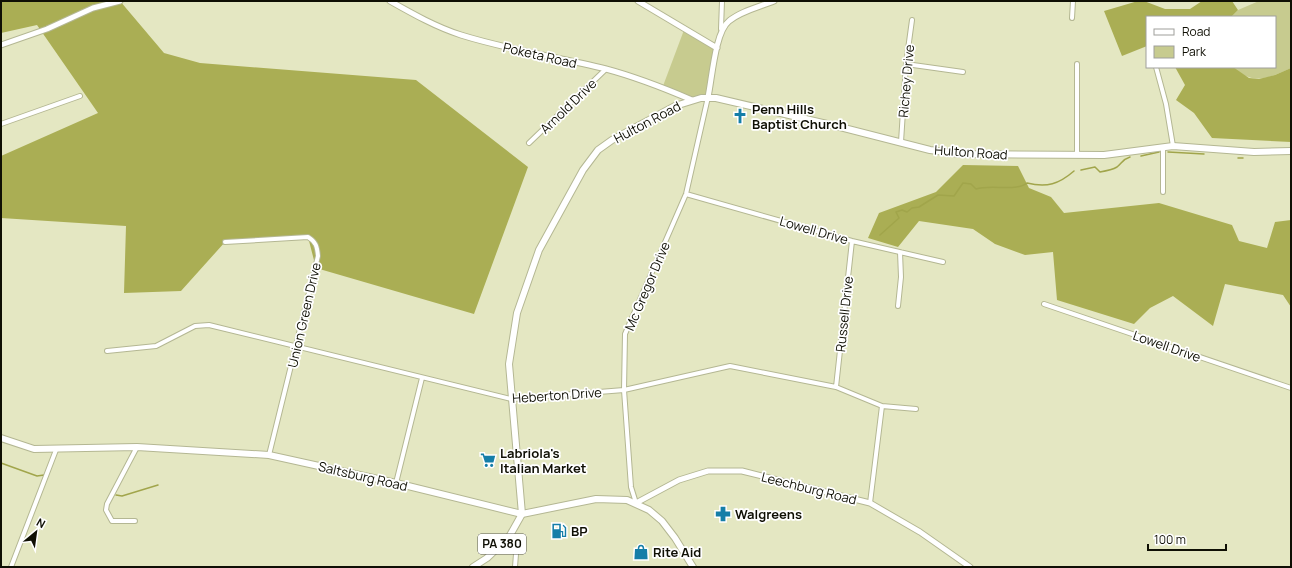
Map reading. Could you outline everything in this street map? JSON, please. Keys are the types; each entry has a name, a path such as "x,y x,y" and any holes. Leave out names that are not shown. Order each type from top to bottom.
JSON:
{"main road":[{"name":"Hulton Road","path":"522,514 509,364 517,313 539,250 583,170 598,150 612,140 675,106 692,100 708,98 930,150 960,154 1104,155 1173,146 1254,152 1291,151"},
{"name":"Saltsburg Road","path":"1,438 34,449 56,450 137,447 269,455 396,483 522,514 596,499 618,499 636,503 649,510 662,521 675,538 693,567"},
{"name":"PA 380","path":"473,567 487,558 509,537 522,514"}],"street":[{"path":"1,45 47,28 93,8 120,1"},
{"name":"Poketa Road","path":"390,1 414,15 461,35 496,45 606,69 663,86 692,100"},
{"path":"638,1 717,48"},
{"path":"708,98 721,29 722,1"},
{"path":"721,29 729,20 774,1"},
{"path":"1072,18 1073,1"},
{"name":"Richey Drive","path":"901,142 906,64 912,20"},
{"path":"906,64 963,72"},
{"path":"1077,64 1077,155"},
{"path":"1156,68 1166,104 1173,146"},
{"name":"Arnold Drive","path":"529,143 606,69"},
{"path":"1,124 80,96"},
{"name":"Mc Gregor Drive","path":"636,503 631,487 624,390 625,334 686,194 708,98"},
{"path":"1163,147 1163,192"},
{"name":"Lowell Drive","path":"686,194 852,241 943,262"},
{"name":"Union Green Drive","path":"225,242 308,236 314,240 317,245 318,256 269,455"},
{"name":"Russell Drive","path":"836,387 852,241"},
{"path":"898,306 901,277 900,252"},
{"name":"Lowell Drive","path":"1044,304 1291,388"},
{"name":"Heberton Drive","path":"107,351 156,346 196,326 209,325 511,399 624,390 730,366 836,387 882,406 916,409"},
{"path":"396,483 422,378"},
{"path":"870,503 882,406"},
{"path":"135,521 112,521 106,510 107,504 137,447"},
{"path":"11,567 56,450"},
{"name":"Leechburg Road","path":"636,503 679,480 708,471 742,471 870,503 920,532 970,567"},
{"path":"509,537 516,554 515,567"}],"green space":[{"path":"1,1 120,1 164,53 200,63 416,80 528,167 474,314 316,268 308,237 225,242 181,291 124,293 126,226 1,218 1,156 98,113 37,25 1,33"},
{"path":"1138,1 1144,1 1165,9 1190,9 1202,1 1232,1 1238,10 1232,16 1146,16 1146,46 1122,56 1104,11"},
{"path":"1259,1 1291,1 1291,68 1268,77 1254,78 1247,77 1234,68 1276,68 1276,16 1232,16 1238,10"},
{"path":"684,30 717,48 708,97 692,100 663,86"},
{"path":"1176,68 1234,68 1249,78 1259,79 1275,75 1291,68 1291,142 1212,138 1194,113 1176,100 1185,85"},
{"path":"963,165 1018,166 1029,188 1051,197 1064,213 1159,203 1232,225 1239,241 1267,248 1275,222 1291,220 1291,307 1283,295 1225,284 1213,326 1173,296 1150,308 1134,324 1057,300 1053,252 1025,255 995,244 973,229 919,221 898,247 868,238 879,213 936,192"}],"waterway":[{"path":"1141,156 1159,152"},
{"path":"1168,152 1204,154"},
{"path":"1081,170 1095,167 1100,172 1113,169 1130,157"},
{"path":"1238,158 1243,158"},
{"path":"880,235 899,218 896,212 902,210 907,212 912,208 919,207 938,195 954,196 963,183 971,184 976,189 989,187 1010,188 1022,186 1027,183 1047,185 1058,182 1074,171"},
{"path":"1,463 37,476 44,475"},
{"path":"116,495 122,496 158,485"}],"place":[{"name":"Penn Hills Baptist Church","path":"740,116"},
{"name":"Labriola's Italian Market","path":"488,460"},
{"name":"Walgreens","path":"723,514"},
{"name":"BP","path":"559,531"},
{"name":"Rite Aid","path":"641,552"}]}
